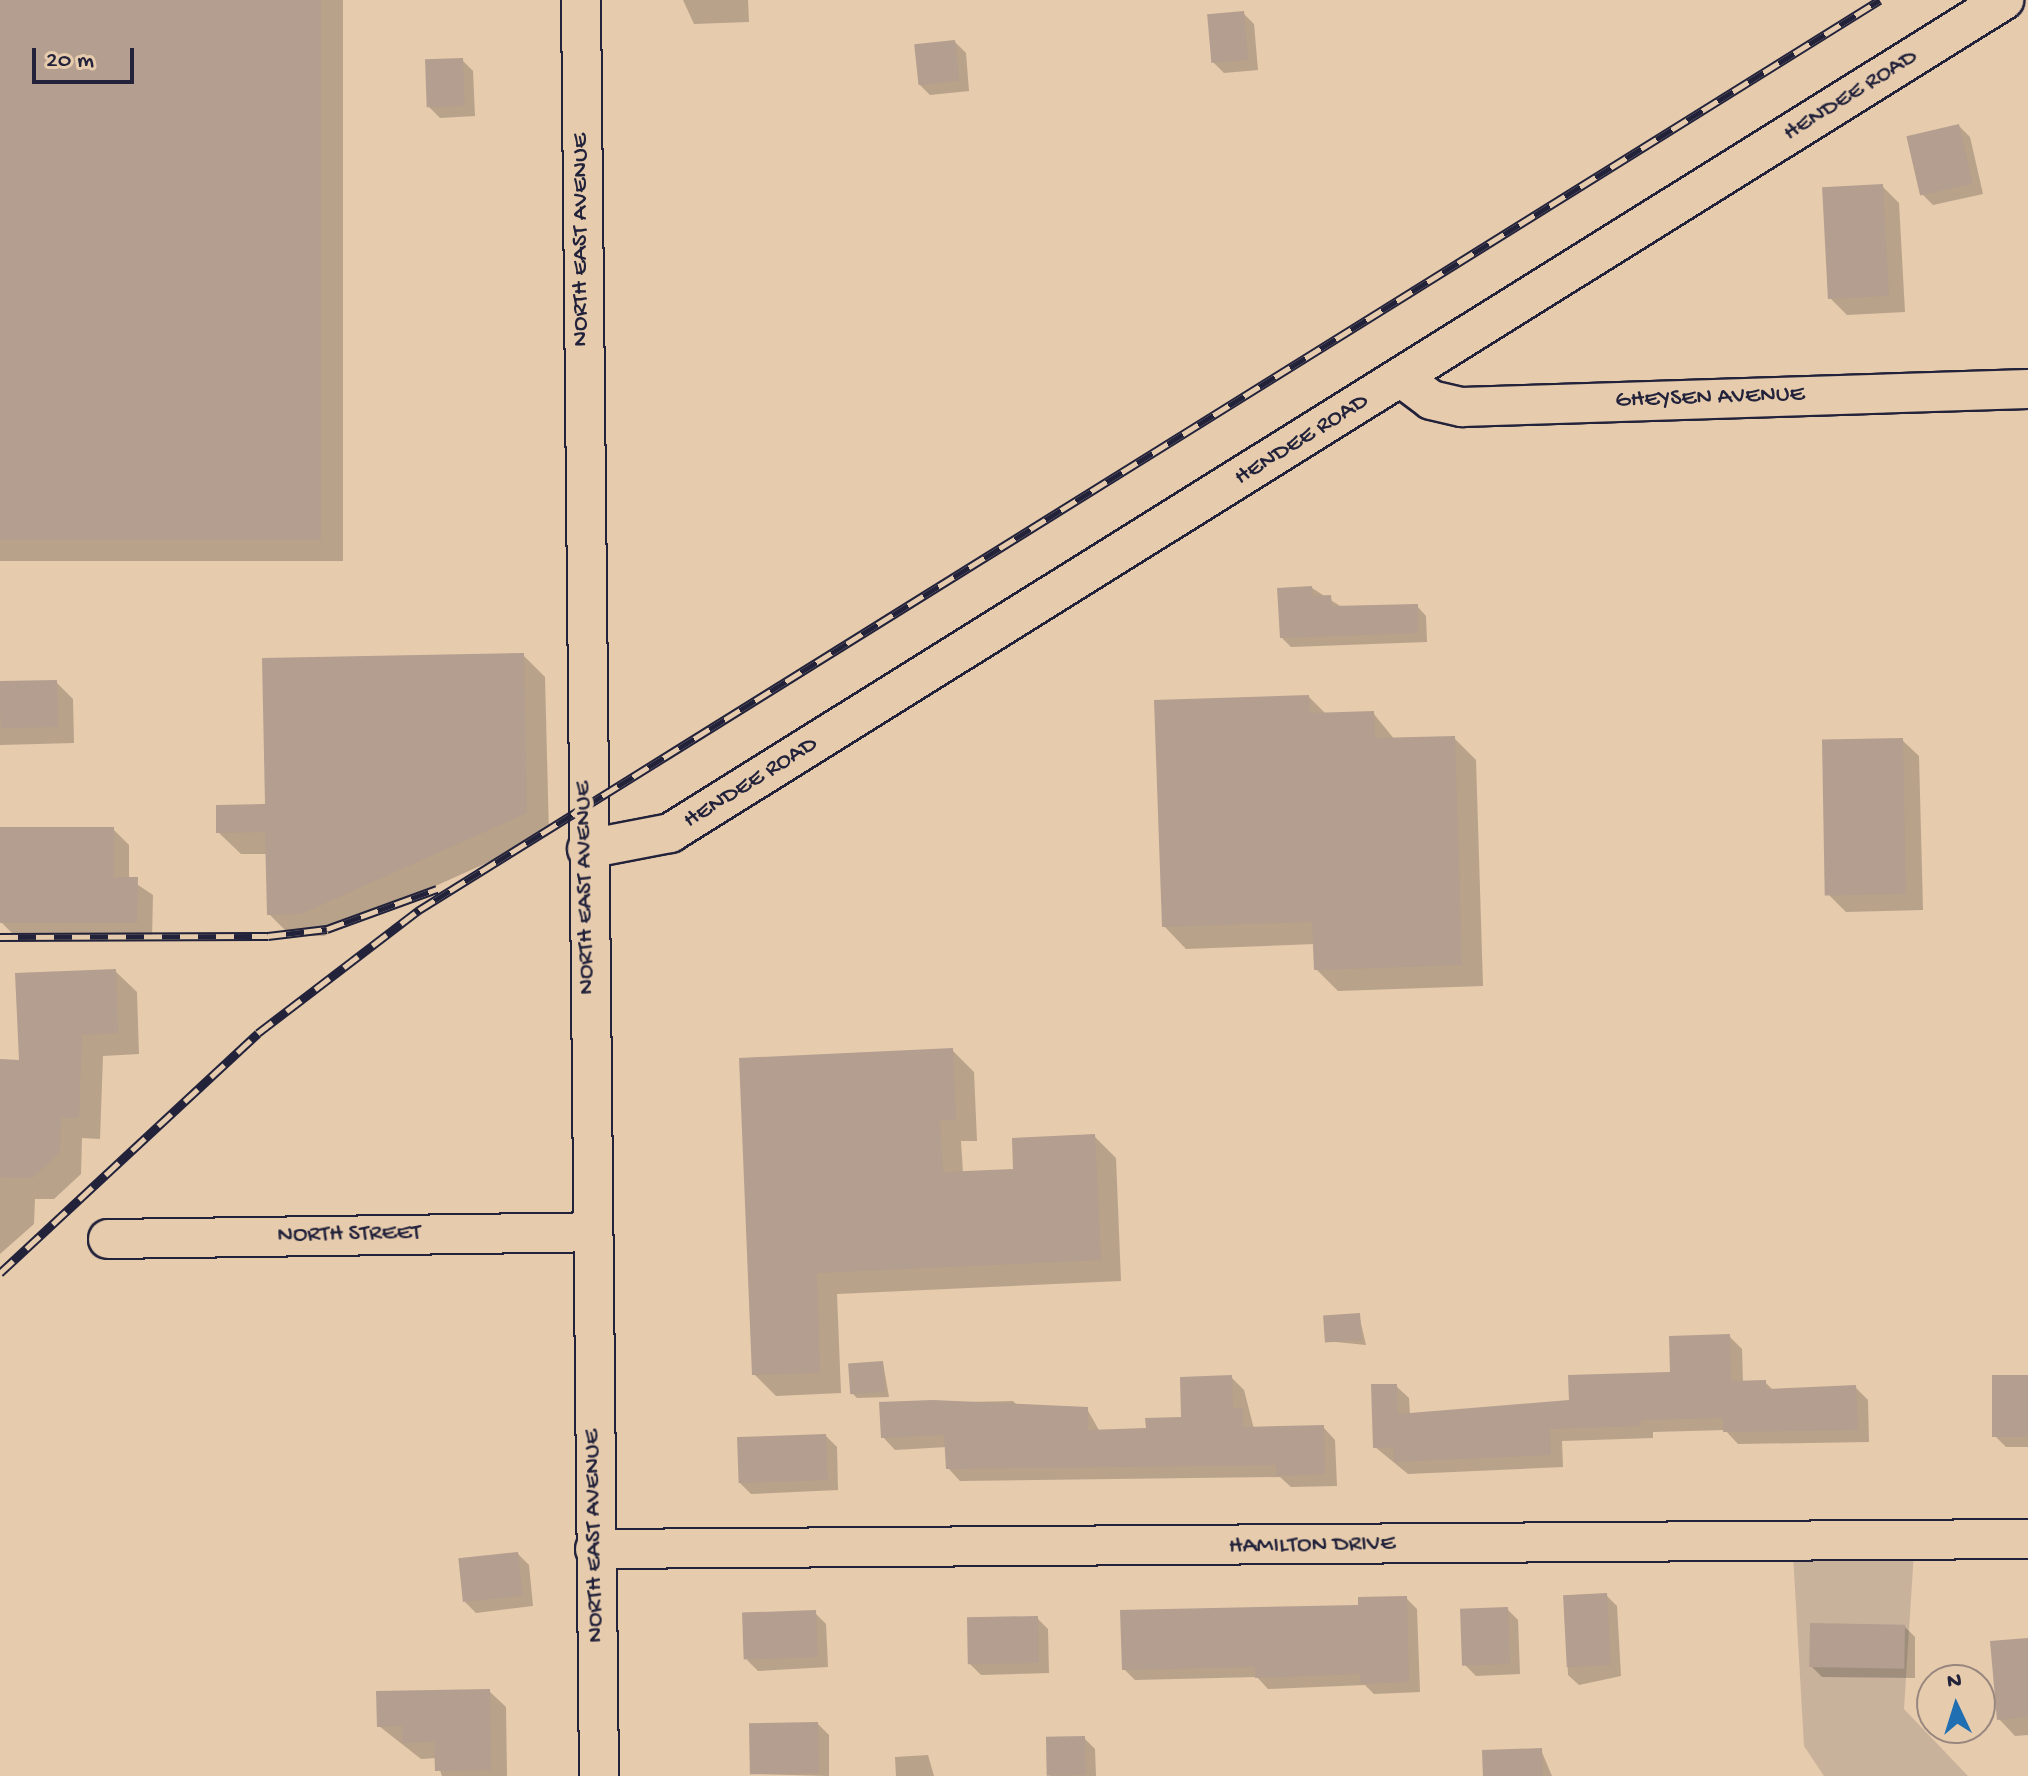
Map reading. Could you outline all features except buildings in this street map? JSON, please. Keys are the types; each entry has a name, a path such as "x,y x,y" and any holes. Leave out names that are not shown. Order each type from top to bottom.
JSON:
{"street":[{"name":"NORTH EAST AVENUE","path":"581,0 590,1232 599,1776"},
{"name":"HENDEE ROAD","path":"587,849 670,833 2004,0"},
{"name":"GHEYSEN AVENUE","path":"1402,378 1431,400 1462,407 2028,389"},
{"name":"NORTH STREET","path":"108,1239 590,1232"},
{"name":"HAMILTON DRIVE","path":"595,1549 2028,1539"}],"shaded area":[{"path":"1915,1536 1904,1709 1916,1722 1916,1744 1937,1744 1968,1776 1824,1776 1804,1746 1792,1537"}],"railway":[{"path":"0,1273 258,1033 419,910 1880,0"},
{"path":"0,937 268,936 327,929 437,889"}]}
